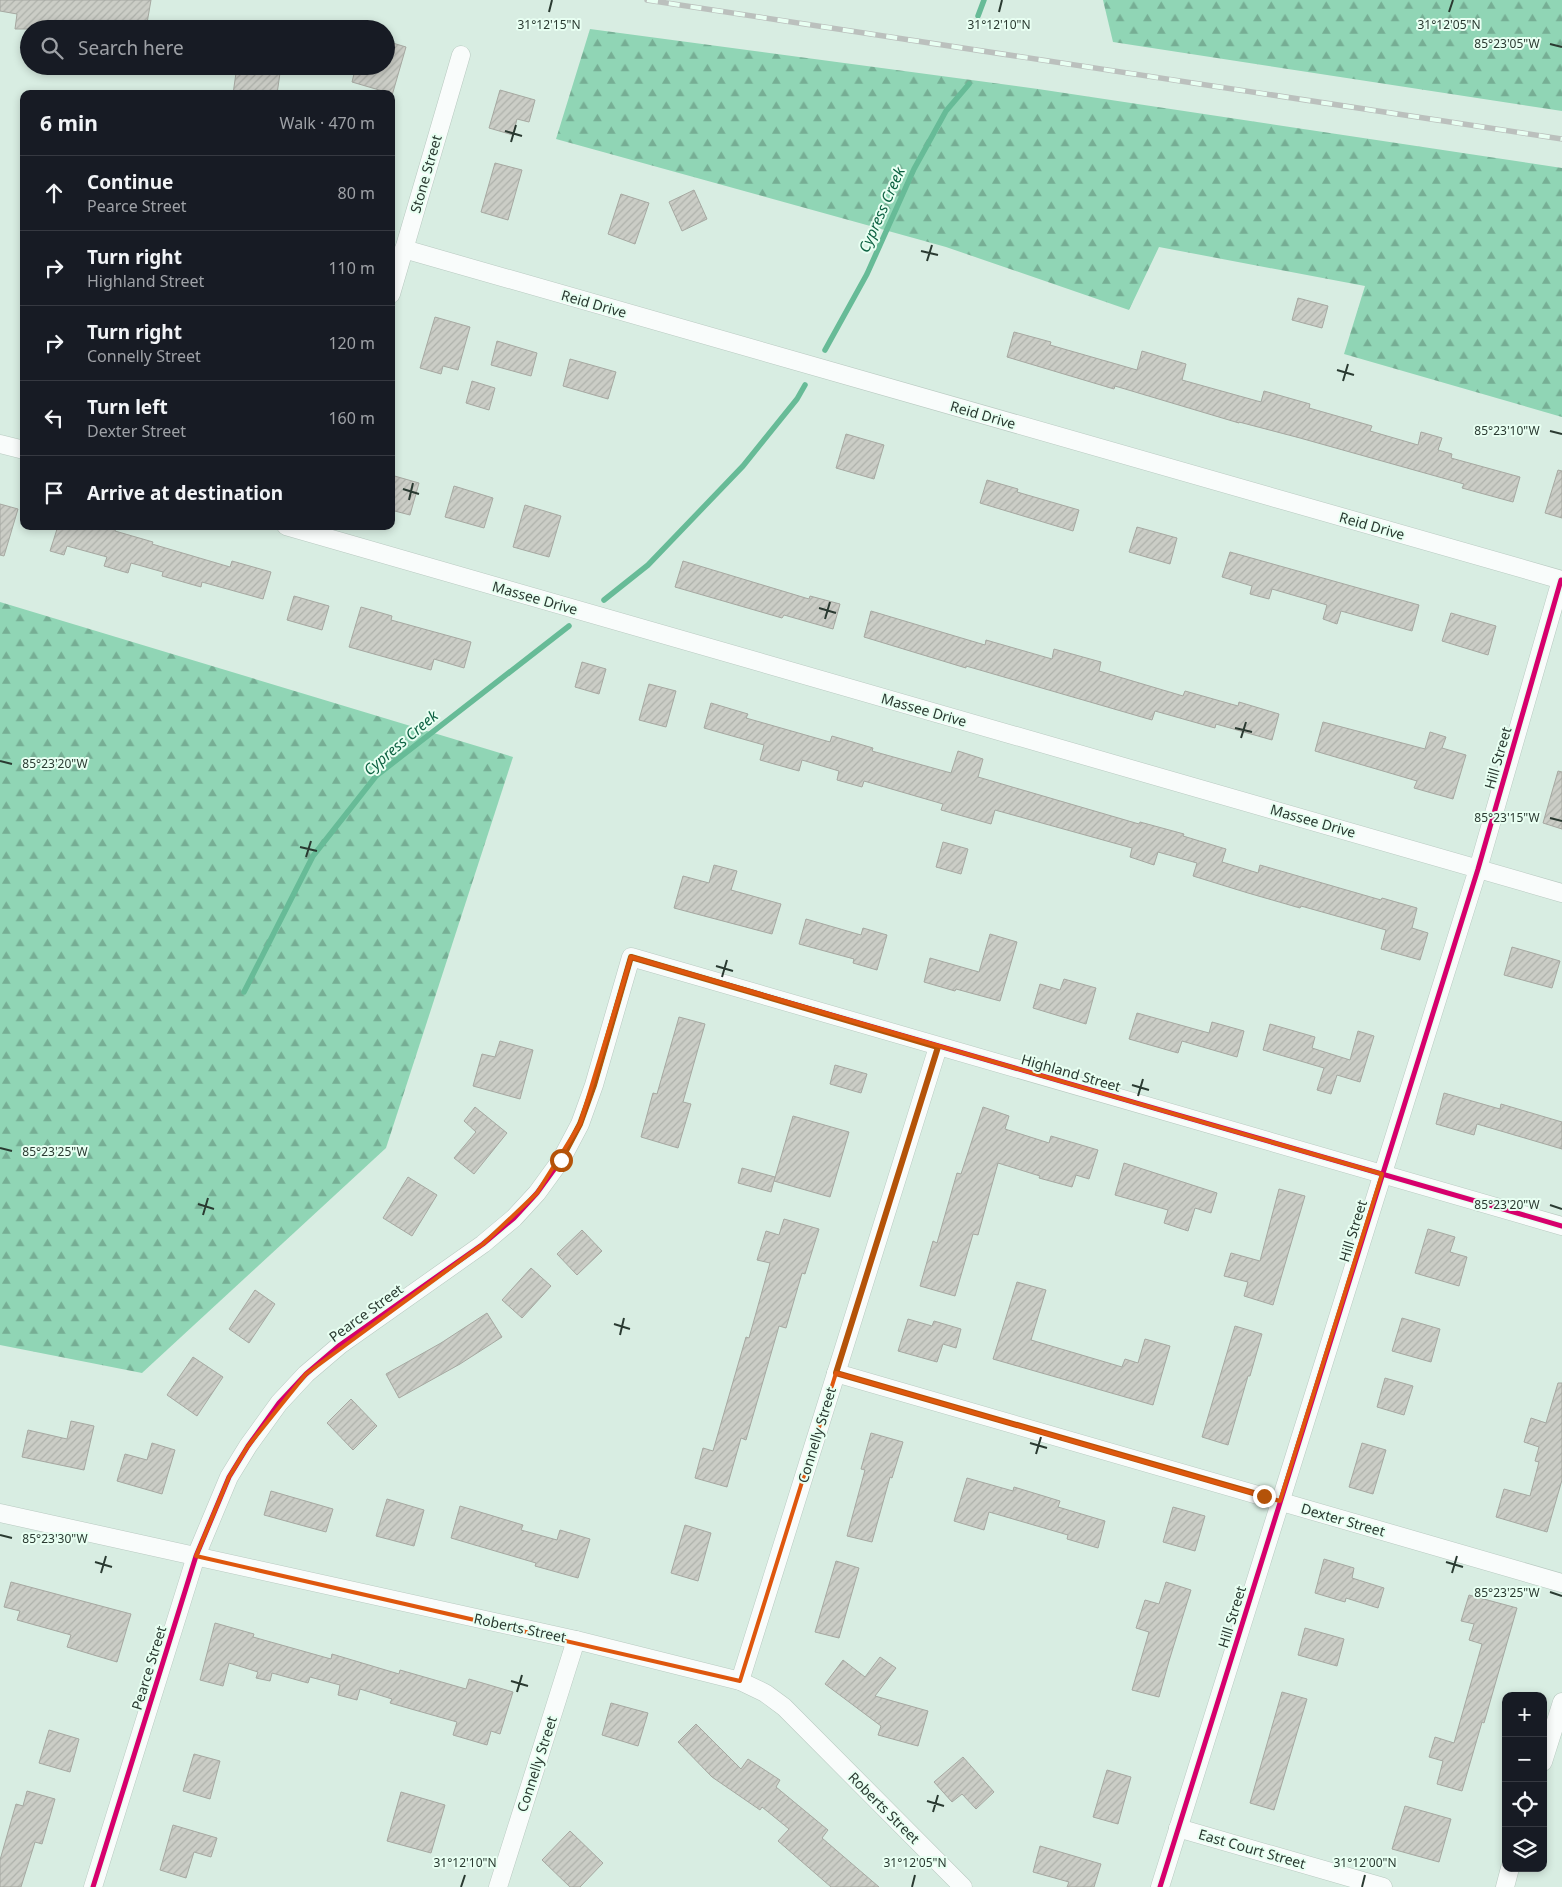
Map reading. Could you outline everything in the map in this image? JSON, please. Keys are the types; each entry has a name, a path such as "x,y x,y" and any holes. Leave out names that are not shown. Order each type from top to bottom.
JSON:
{"street":[{"name":"Stone Street","path":"395,280 460,55"},
{"name":"Reid Drive","path":"404,250 1561,580"},
{"path":"0,444 20,449"},
{"name":"Massee Drive","path":"322,531 1562,893"},
{"name":"Hill Street","path":"1160,1887 1478,869 1561,580"},
{"name":"Highland Street","path":"631,957 1562,1226"},
{"name":"Pearce Street","path":"93,1887 196,1556 229,1478 243,1454 279,1403 306,1374 340,1345 483,1244 514,1218 537,1193 561,1160 580,1124 594,1085 631,957"},
{"name":"Connelly Street","path":"740,1681 938,1047"},
{"name":"Dexter Street","path":"836,1373 1562,1583"},
{"name":"Roberts Street","path":"0,1513 576,1640 740,1681 765,1693 784,1707 963,1887"},
{"name":"Connelly Street","path":"500,1886 576,1640"},
{"path":"1547,1749 1562,1702"},
{"name":"East Court Street","path":"1178,1828 1383,1887"},
{"path":"1505,1887 1509,1872"}],"highlighted area":[{"path":"631,957 1382,1174 1280,1501 836,1373 740,1681 196,1556 229,1477 248,1446 306,1374 483,1244 537,1193 580,1124"}],"green space":[{"path":"1103,0 1562,0 1562,111 1113,42"},
{"path":"590,29 1038,89 1562,168 1562,417 1344,354 1365,286 1159,247 1129,310 946,247 556,139"},
{"path":"0,602 513,757 386,1148 142,1373 0,1345"}],"building":[{"path":"0,0 151,0 148,20 20,20 20,29 15,29 17,14 0,11"},
{"path":"395,44 406,47 394,90 379,90 352,82 354,75 395,75"},
{"path":"236,75 280,75 278,90 234,90"},
{"path":"500,90 535,100 529,122 517,119 513,135 489,128"},
{"path":"495,163 522,170 508,220 481,212"},
{"path":"694,190 707,219 682,231 669,202"},
{"path":"621,194 649,203 635,244 608,234"},
{"path":"1298,298 1328,306 1322,328 1292,320"},
{"path":"435,317 470,327 458,370 443,366 441,374 420,368"},
{"path":"1014,332 1051,342 1050,345 1137,370 1142,351 1186,364 1182,380 1261,402 1264,391 1310,404 1309,408 1372,426 1370,431 1418,445 1421,432 1442,438 1438,450 1452,454 1451,458 1520,477 1513,502 1462,488 1464,484 1239,423 1115,386 1114,389 1007,357"},
{"path":"497,341 537,353 531,376 491,365"},
{"path":"570,359 616,372 608,399 563,386"},
{"path":"472,381 495,388 489,410 466,403"},
{"path":"846,434 884,445 874,479 836,468"},
{"path":"1558,470 1562,471 1562,518 1545,513"},
{"path":"395,476 419,483 410,515 395,511"},
{"path":"987,480 1018,489 1017,492 1079,510 1073,531 980,503"},
{"path":"454,486 493,498 484,528 445,517"},
{"path":"0,504 18,509 4,556 0,555"},
{"path":"525,505 561,516 549,557 513,547"},
{"path":"1137,527 1177,538 1170,564 1129,552"},
{"path":"57,530 115,530 153,542 152,544 230,567 232,561 271,572 263,599 202,582 201,587 162,576 163,572 131,563 128,573 104,566 107,557 67,546 64,555 50,551"},
{"path":"1230,552 1419,605 1412,631 1341,611 1337,624 1323,619 1327,605 1272,589 1269,599 1250,594 1252,586 1222,577"},
{"path":"683,561 809,599 810,596 840,604 833,629 784,615 782,618 675,587"},
{"path":"294,596 329,606 322,630 287,620"},
{"path":"361,607 392,616 391,620 471,642 464,668 434,659 431,670 349,647"},
{"path":"871,611 985,645 986,640 1052,659 1054,649 1101,662 1099,671 1183,696 1185,691 1238,706 1239,702 1279,714 1272,740 1216,724 1215,728 1155,711 1152,720 966,666 966,668 864,637"},
{"path":"1451,613 1496,626 1488,655 1442,641"},
{"path":"582,662 606,669 599,694 575,687"},
{"path":"649,684 676,691 666,727 639,720"},
{"path":"711,703 748,714 746,718 830,742 832,736 873,748 872,751 951,773 958,751 983,759 978,777 1139,824 1140,822 1184,834 1183,836 1226,849 1222,862 1258,873 1260,865 1381,900 1382,898 1417,908 1412,928 1428,933 1420,960 1381,949 1386,930 1301,906 1300,908 1193,876 1197,863 1158,852 1154,865 1130,857 1132,848 995,810 991,824 941,810 943,804 864,781 862,787 837,780 839,771 802,760 799,771 760,760 764,745 704,728"},
{"path":"1323,722 1425,749 1430,732 1446,737 1442,748 1466,755 1453,799 1414,788 1417,781 1315,751"},
{"path":"1558,771 1562,772 1562,829 1543,823"},
{"path":"943,842 968,849 961,874 936,867"},
{"path":"714,865 737,871 731,890 781,904 772,934 674,908 683,876 709,883"},
{"path":"806,919 861,935 863,928 887,935 877,970 853,963 854,959 799,944"},
{"path":"990,934 1017,942 1000,1001 924,982 930,958 979,972"},
{"path":"1512,947 1560,961 1552,988 1504,975"},
{"path":"1064,979 1096,988 1086,1024 1033,1008 1040,984 1060,990"},
{"path":"1137,1013 1209,1033 1212,1022 1244,1031 1237,1057 1182,1041 1178,1053 1129,1039"},
{"path":"679,1017 705,1024 683,1102 691,1104 678,1148 641,1137 653,1093 657,1094"},
{"path":"1270,1024 1315,1037 1312,1048 1350,1060 1358,1031 1374,1036 1360,1082 1337,1075 1331,1094 1317,1090 1324,1068 1263,1050"},
{"path":"500,1041 533,1050 520,1099 473,1086 482,1054 495,1057"},
{"path":"835,1065 867,1074 861,1093 830,1084"},
{"path":"1444,1093 1500,1109 1501,1104 1562,1122 1562,1149 1477,1124 1474,1135 1436,1124"},
{"path":"475,1107 507,1133 474,1174 454,1158 476,1132 464,1121"},
{"path":"983,1107 1009,1116 1005,1129 1049,1143 1051,1136 1098,1150 1089,1179 1076,1175 1072,1187 1039,1178 1040,1176 998,1163 978,1235 973,1234 955,1296 920,1286 933,1241 937,1243 957,1173 961,1174"},
{"path":"793,1116 849,1132 830,1197 774,1181"},
{"path":"1124,1163 1217,1193 1211,1213 1195,1208 1188,1231 1164,1223 1168,1210 1115,1195"},
{"path":"742,1168 775,1177 771,1192 738,1183"},
{"path":"408,1177 437,1195 412,1236 383,1218"},
{"path":"1279,1189 1305,1196 1273,1305 1244,1296 1248,1282 1224,1276 1231,1253 1260,1261"},
{"path":"784,1219 819,1229 805,1274 802,1273 786,1328 779,1326 746,1440 741,1438 727,1487 695,1478 703,1448 713,1451 746,1337 749,1338 770,1263 757,1260 766,1231 779,1235"},
{"path":"1428,1229 1455,1237 1450,1252 1467,1257 1459,1286 1415,1273"},
{"path":"582,1230 602,1251 577,1275 557,1254"},
{"path":"531,1268 551,1286 522,1318 502,1300"},
{"path":"1017,1282 1046,1290 1031,1340 1122,1367 1125,1359 1138,1363 1145,1339 1170,1346 1153,1405 993,1359"},
{"path":"255,1290 275,1304 249,1343 229,1329"},
{"path":"487,1313 502,1337 460,1364 399,1398 386,1374 441,1343"},
{"path":"1402,1318 1440,1329 1431,1362 1392,1351"},
{"path":"908,1319 932,1326 934,1321 961,1329 956,1348 943,1344 937,1362 898,1351"},
{"path":"1235,1326 1262,1334 1228,1445 1202,1437"},
{"path":"193,1357 223,1377 197,1416 167,1395"},
{"path":"1385,1378 1413,1386 1404,1415 1377,1407"},
{"path":"1558,1383 1562,1383 1562,1480 1547,1532 1496,1517 1504,1489 1530,1496 1539,1462 1535,1461 1539,1447 1524,1442 1531,1418 1546,1423"},
{"path":"351,1399 377,1426 353,1450 327,1423"},
{"path":"71,1421 94,1426 84,1470 22,1457 28,1430 67,1439"},
{"path":"871,1433 903,1442 892,1478 890,1477 872,1542 847,1536 865,1470 861,1469"},
{"path":"152,1443 175,1450 162,1494 117,1481 125,1454 147,1460"},
{"path":"1362,1443 1386,1450 1373,1494 1349,1487"},
{"path":"967,1478 1013,1491 1014,1487 1060,1501 1058,1507 1105,1521 1098,1548 1067,1539 1068,1535 989,1512 984,1530 954,1521"},
{"path":"271,1491 333,1509 326,1532 264,1515"},
{"path":"387,1499 424,1510 414,1546 376,1536"},
{"path":"460,1506 523,1525 521,1530 557,1540 560,1530 590,1539 578,1578 535,1566 536,1563 451,1538"},
{"path":"1173,1507 1205,1516 1195,1551 1163,1542"},
{"path":"685,1525 711,1533 698,1581 671,1573"},
{"path":"1324,1559 1354,1568 1352,1578 1384,1588 1378,1608 1346,1598 1345,1602 1315,1593"},
{"path":"836,1561 859,1568 839,1638 815,1632"},
{"path":"11,1582 131,1614 117,1662 67,1647 71,1635 17,1620 20,1611 4,1607"},
{"path":"1166,1582 1191,1590 1159,1697 1132,1690 1149,1632 1136,1628 1145,1600 1159,1604"},
{"path":"1469,1595 1517,1608 1462,1791 1437,1784 1443,1761 1429,1757 1435,1737 1454,1743 1482,1644 1469,1640 1474,1624 1461,1621"},
{"path":"215,1623 254,1634 253,1637 331,1659 332,1654 399,1674 400,1670 466,1689 469,1679 513,1692 500,1734 491,1731 487,1745 453,1735 457,1722 390,1703 392,1699 360,1689 357,1700 338,1695 340,1685 310,1677 308,1683 272,1673 270,1681 256,1678 258,1672 229,1663 223,1686 200,1680"},
{"path":"1305,1628 1344,1639 1337,1666 1298,1655"},
{"path":"880,1657 896,1668 875,1696 928,1711 918,1746 878,1735 881,1726 825,1684 843,1660 865,1677"},
{"path":"1282,1692 1307,1699 1274,1810 1250,1803"},
{"path":"611,1703 648,1713 638,1746 602,1735"},
{"path":"696,1724 741,1769 748,1759 780,1780 776,1787 828,1830 822,1838 879,1887 831,1887 778,1841 789,1829 762,1807 760,1810 712,1777 678,1742"},
{"path":"49,1730 79,1739 70,1772 39,1763"},
{"path":"194,1754 220,1761 210,1799 183,1791"},
{"path":"963,1757 994,1792 976,1809 962,1794 952,1802 934,1782"},
{"path":"1107,1770 1131,1777 1118,1824 1093,1817"},
{"path":"27,1791 55,1799 42,1844 35,1842 21,1887 0,1887 0,1860 16,1804 23,1806"},
{"path":"401,1792 445,1805 431,1853 387,1841"},
{"path":"1405,1806 1451,1819 1439,1862 1392,1849"},
{"path":"173,1825 217,1838 211,1857 194,1852 186,1878 160,1870"},
{"path":"570,1831 603,1863 580,1887 570,1887 542,1860"},
{"path":"1040,1846 1101,1864 1094,1887 1067,1887 1069,1882 1033,1872"}],"waterway":[{"name":"Cypress Creek","path":"978,16 984,0"},
{"name":"Cypress Creek","path":"825,350 867,274 914,169 946,111 969,84"},
{"name":"Cypress Creek","path":"604,600 648,565 743,466 797,399 805,385"},
{"name":"Cypress Creek","path":"244,992 313,856 376,776 569,626"}],"railway":[{"path":"647,0 1562,139"}],"cycle path":[{"path":"1160,1887 1478,869 1561,580"},
{"path":"93,1887 196,1556 229,1477 248,1446 279,1403 306,1374 340,1345 483,1244 514,1218 537,1193 561,1160 580,1124 594,1085 631,957 1562,1226"}],"route":[{"path":"561,1160 580,1124 594,1085 631,957 938,1047 836,1373 1264,1496"}]}
